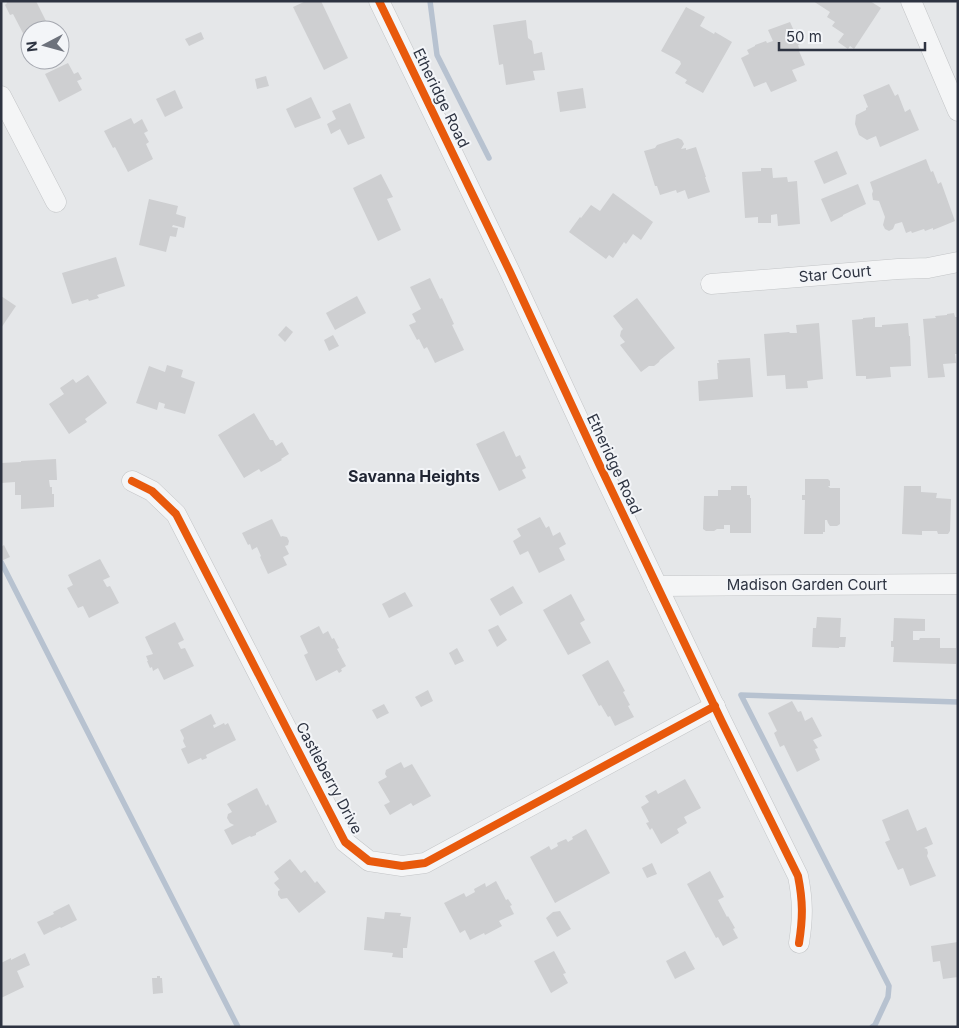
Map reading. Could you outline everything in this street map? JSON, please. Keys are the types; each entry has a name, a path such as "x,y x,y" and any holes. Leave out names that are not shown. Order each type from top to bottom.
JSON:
{"street":[{"name":"Etheridge Road","path":"379,1 510,272 657,586 798,876 802,897 802,923 799,943"},
{"path":"910,1 958,111"},
{"path":"1,96 56,202"},
{"name":"Star Court","path":"711,284 928,268 958,262"},
{"name":"Castleberry Drive","path":"132,481 152,491 176,514 345,842 370,861 402,866 425,863 715,706"},
{"name":"Madison Garden Court","path":"657,586 958,584"}],"building":[{"path":"6,1 36,1 46,20 20,20 20,27 13,14 10,15 5,5"},
{"path":"306,1 321,1 348,58 324,70 293,7"},
{"path":"813,1 870,1 881,8 854,49 850,46 848,49 838,42 844,34 832,26 835,22 827,17 830,12"},
{"path":"686,7 705,17 700,26 732,42 703,93 685,83 687,80 675,73 681,64 680,61 661,51"},
{"path":"526,20 528,38 532,41 534,54 542,52 545,70 533,71 535,80 506,85 503,64 499,65 493,25"},
{"path":"790,22 800,44 798,45 799,51 805,65 792,70 797,81 771,92 766,82 754,87 741,58 749,54 747,50 755,45 766,41 767,43 773,41 768,30"},
{"path":"201,32 204,39 189,46 185,39"},
{"path":"70,67 74,74 78,72 82,79 77,81 82,90 59,102 45,74 53,70 70,70"},
{"path":"266,76 269,86 257,89 255,79"},
{"path":"889,84 895,96 898,94 905,112 910,109 919,130 880,147 876,136 867,140 859,135 855,124 856,115 868,107 863,95"},
{"path":"583,88 586,108 560,112 557,92"},
{"path":"175,90 183,108 165,117 156,99"},
{"path":"311,97 321,118 295,128 286,109"},
{"path":"350,103 365,138 348,145 340,129 331,134 327,124 336,119 332,111"},
{"path":"131,118 134,124 142,119 148,131 144,133 149,142 146,144 153,159 128,172 104,131"},
{"path":"678,138 684,144 681,149 686,148 686,150 696,147 710,192 688,199 685,190 677,193 676,190 660,195 657,186 655,186 644,151"},
{"path":"837,151 847,174 824,184 814,161"},
{"path":"926,159 938,184 941,182 955,221 933,230 933,228 925,231 924,229 912,233 911,231 906,233 902,222 895,224 893,229 889,231 885,229 883,225 885,217 879,201 873,200 870,182"},
{"path":"761,168 772,168 773,178 787,177 788,182 797,181 800,224 778,226 777,214 771,215 771,223 758,223 758,217 745,218 742,172 761,171"},
{"path":"381,174 393,197 387,199 401,230 378,241 353,188"},
{"path":"858,184 866,204 831,222 821,199"},
{"path":"613,193 653,222 641,240 633,234 626,244 624,242 613,258 609,255 606,259 569,232 591,205 600,211"},
{"path":"149,199 178,206 176,214 186,217 184,228 173,225 172,227 178,228 176,237 170,236 166,252 139,245"},
{"path":"116,257 125,286 97,295 99,298 72,304 62,273"},
{"path":"430,278 440,299 442,298 464,350 435,363 427,347 424,349 409,325 416,322 412,314 421,309 410,287"},
{"path":"1,296 16,306 1,328"},
{"path":"357,296 366,313 335,330 326,313"},
{"path":"637,298 675,348 654,366 649,366 641,372 620,345 625,342 620,336 623,329 613,316"},
{"path":"954,313 955,317 958,317 958,354 955,354 956,363 943,364 945,377 928,378 923,319"},
{"path":"875,317 875,327 908,323 911,366 890,367 891,377 866,379 866,376 856,376 852,320"},
{"path":"819,323 823,379 807,381 808,388 786,389 785,375 767,376 764,334 797,333 796,325"},
{"path":"286,326 293,332 285,342 278,335"},
{"path":"333,335 339,346 329,351 324,340"},
{"path":"750,358 753,397 699,401 698,381 718,379 718,360"},
{"path":"167,365 183,370 181,377 195,382 185,414 164,408 165,404 159,402 157,410 136,403 149,366 165,372"},
{"path":"88,375 107,403 85,419 87,422 69,434 49,404 64,394 60,388 73,379 76,383"},
{"path":"254,413 270,440 273,440 276,446 282,442 289,454 261,472 259,469 244,478 218,435"},
{"path":"504,431 516,457 520,455 526,468 522,470 526,478 499,491 476,444"},
{"path":"56,459 57,480 49,480 52,494 54,494 54,507 21,509 21,495 15,495 15,482 1,483 1,463"},
{"path":"805,479 828,479 830,486 828,486 830,488 840,488 840,524 830,526 827,520 825,520 825,532 823,534 804,534 805,500 802,500 802,495 805,495"},
{"path":"731,486 747,486 747,495 750,495 751,498 751,533 730,533 730,525 724,525 724,529 706,531 703,529 704,496 718,496 718,490 731,490"},
{"path":"904,486 921,486 921,492 937,493 936,498 951,499 950,531 948,534 938,534 937,531 922,531 922,535 902,534"},
{"path":"540,517 546,528 549,526 553,536 560,532 566,544 559,548 565,560 539,573 528,551 520,555 513,541 521,536 517,529"},
{"path":"272,519 281,537 287,537 289,541 288,545 285,546 289,554 283,557 287,565 268,574 257,547 252,550 242,533"},
{"path":"4,545 10,557 1,561 1,547"},
{"path":"100,559 110,577 103,580 107,587 110,586 119,603 89,618 83,606 78,608 67,588 73,585 68,575"},
{"path":"513,586 523,603 500,616 490,599"},
{"path":"405,592 413,606 389,618 382,604"},
{"path":"571,594 585,620 580,623 591,643 568,655 543,610"},
{"path":"817,617 841,618 840,637 846,637 845,647 812,647 813,628 816,628"},
{"path":"894,618 925,619 925,631 913,631 913,640 940,638 940,648 956,648 956,664 893,662 894,647 891,647 891,641 893,641"},
{"path":"175,622 184,640 178,643 181,649 185,648 194,666 164,680 158,668 153,671 152,667 150,668 146,656 153,654 145,637"},
{"path":"498,625 507,640 497,647 488,630"},
{"path":"319,626 323,634 328,631 332,639 334,638 339,648 337,649 346,666 339,673 337,670 316,681 304,655 308,653 300,636"},
{"path":"457,648 464,661 455,665 449,653"},
{"path":"608,660 625,691 623,692 634,717 615,726 610,716 608,717 601,705 599,706 582,675"},
{"path":"428,690 433,701 421,707 415,697"},
{"path":"792,701 798,712 801,711 805,721 812,717 822,736 813,740 818,748 815,749 820,760 797,772 784,745 780,747 774,733 777,731 768,713"},
{"path":"384,704 389,713 377,719 372,710"},
{"path":"211,714 216,724 213,725 214,728 228,723 236,740 206,755 207,758 202,760 201,758 188,764 181,749 186,747 180,730"},
{"path":"401,762 404,768 412,764 431,796 413,806 411,803 390,815 384,805 390,802 378,782 387,777 385,774 386,770"},
{"path":"685,779 701,808 684,817 687,823 677,829 679,833 661,844 652,828 650,830 646,823 649,822 641,807 649,802 645,796 656,790 658,794"},
{"path":"257,788 277,822 256,833 256,835 232,845 224,830 234,825 227,818 228,814 232,812 227,804"},
{"path":"908,809 917,831 926,827 933,844 924,848 927,849 927,856 936,876 910,886 903,868 898,870 885,842 890,840 882,820"},
{"path":"586,829 610,873 555,903 530,857 549,846 551,850 558,846 557,843 566,839 568,842 573,839 572,837"},
{"path":"290,859 301,873 305,870 315,883 317,881 326,892 299,913 287,898 281,899 278,895 280,890 274,883 279,879 274,872"},
{"path":"652,863 657,874 647,878 642,868"},
{"path":"710,871 724,897 718,900 735,928 733,929 738,938 723,946 718,937 716,938 687,884"},
{"path":"496,881 506,900 508,899 512,905 510,906 514,914 499,921 502,926 470,940 465,930 460,933 444,903 464,893 466,897 475,892 474,889 485,883 486,887"},
{"path":"69,904 77,920 44,935 37,922"},
{"path":"560,911 571,929 557,937 546,918 553,912"},
{"path":"385,912 401,913 400,916 411,917 407,948 403,948 403,958 392,957 393,953 364,950 367,917 384,919"},
{"path":"958,942 958,977 943,979 940,961 933,962 931,946"},
{"path":"554,951 566,973 563,974 568,983 551,993 534,961"},
{"path":"685,951 695,969 675,979 666,961"},
{"path":"25,953 30,965 17,971 24,987 1,998 1,963"},
{"path":"157,976 162,978 163,993 153,994 152,978 157,978"}],"waterway":[{"path":"430,1 437,55 489,158"},
{"path":"1,562 238,1027"},
{"path":"872,1027 875,1025 888,997 889,986 741,695 958,702"}],"cycle path":[{"path":"379,1 510,272 722,722 798,876 802,909 799,943"},
{"path":"132,481 152,491 176,514 345,842 369,861 402,866 425,863 715,706"}],"district":[{"name":"Savanna Heights","path":"414,476"}]}
